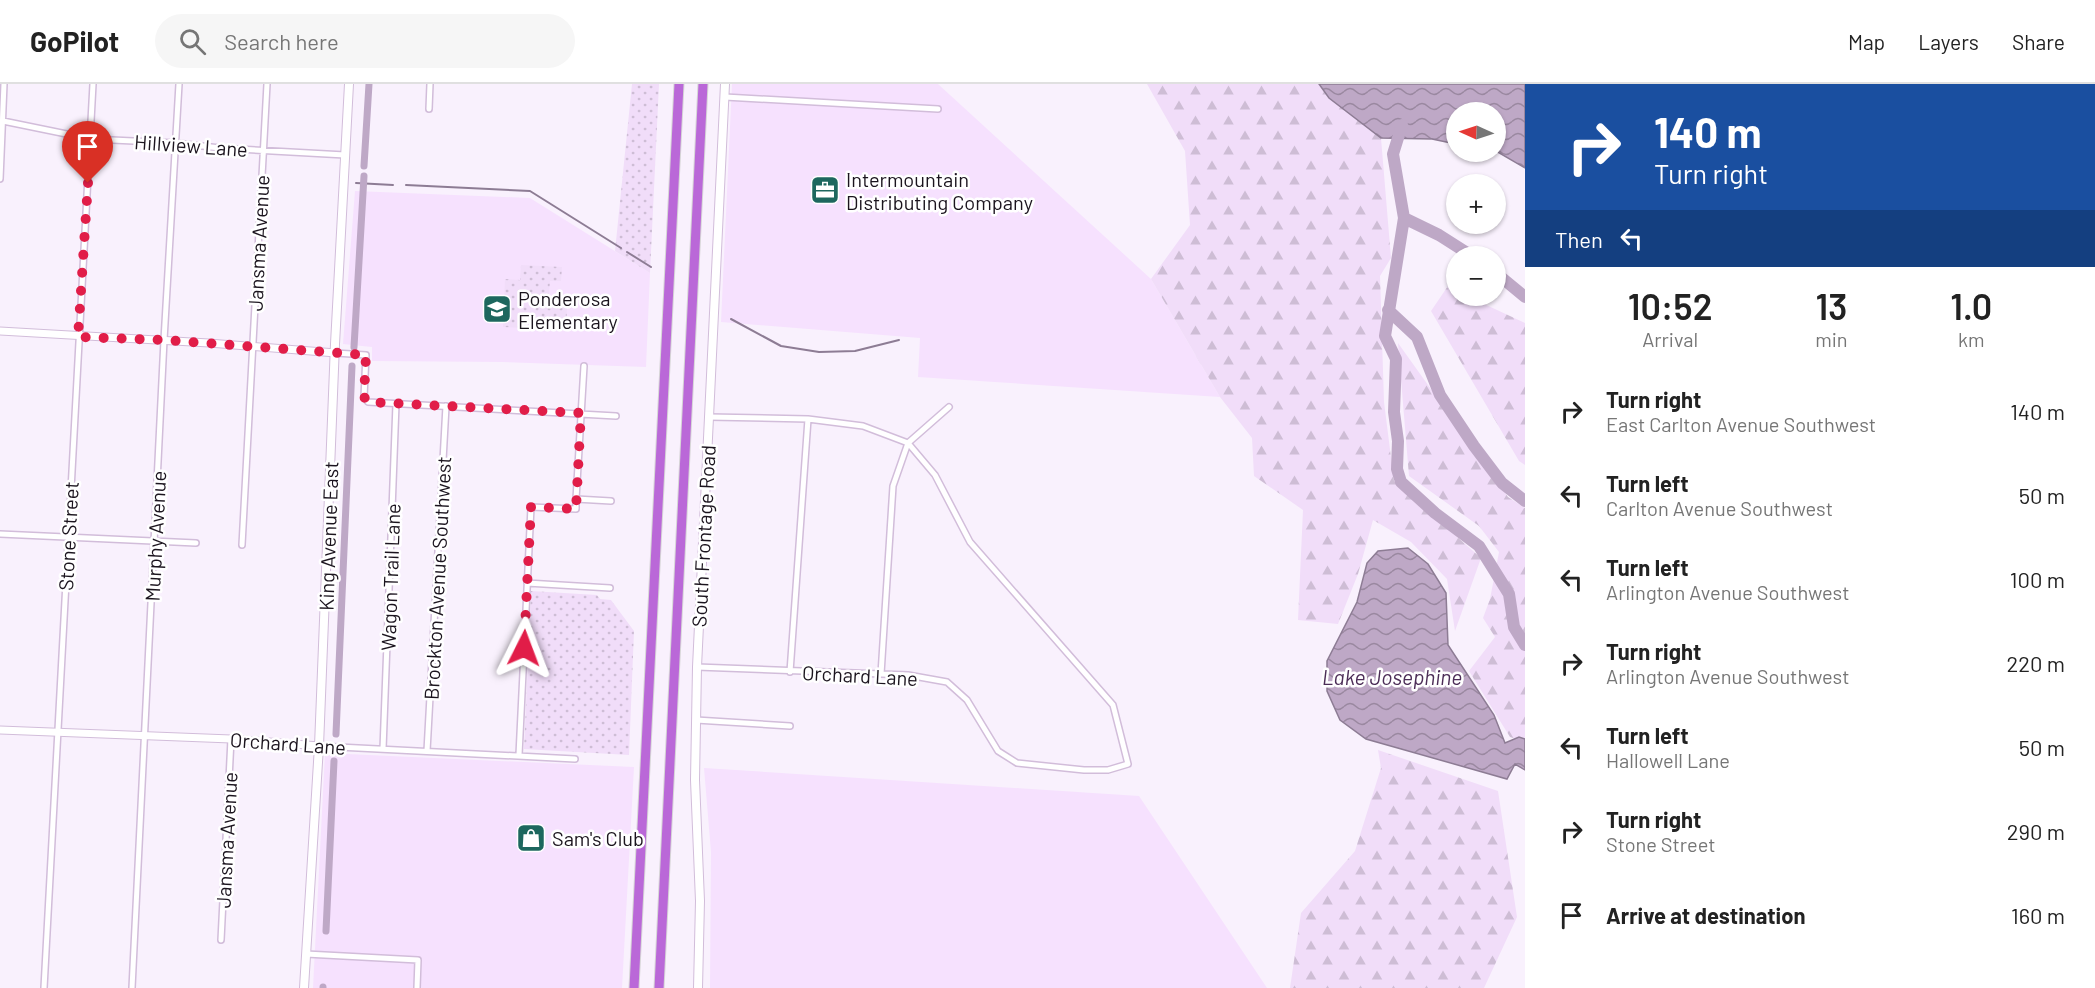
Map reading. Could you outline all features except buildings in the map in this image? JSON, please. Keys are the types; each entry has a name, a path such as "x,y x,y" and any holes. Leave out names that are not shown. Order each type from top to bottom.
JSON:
{"highway":[{"path":"634,988 679,84"},
{"path":"659,988 703,84"}],"main road":[{"name":"King Avenue East","path":"304,988 319,746 349,84"},
{"name":"South Frontage Road","path":"698,988 700,901 695,780 697,667 726,84"}],"street":[{"path":"0,179 4,84"},
{"name":"Stone Street","path":"44,988 93,84"},
{"name":"Murphy Avenue","path":"132,988 179,84"},
{"name":"Jansma Avenue","path":"242,545 267,84"},
{"path":"429,109 430,84"},
{"path":"725,97 938,109"},
{"name":"Hillview Lane","path":"3,121 91,139 345,155"},
{"path":"0,331 366,355 364,397 368,402 616,416"},
{"path":"519,756 531,507 576,509 584,366"},
{"name":"Wagon Trail Lane","path":"383,749 396,404"},
{"name":"Brockton Avenue Southwest","path":"427,751 446,406"},
{"path":"881,674 893,486 908,443 949,407"},
{"path":"709,417 807,419 863,426 908,443"},
{"path":"790,672 807,419"},
{"name":"Orchard Lane","path":"697,667 908,675 948,682 967,700 998,751 1017,763 1084,770 1108,770 1128,764 1113,705 970,542 935,475 908,443"},
{"path":"576,499 611,501"},
{"path":"0,534 196,543"},
{"path":"527,583 610,588"},
{"path":"696,720 790,726"},
{"name":"Orchard Lane","path":"0,730 231,739 319,746 575,759"},
{"name":"Jansma Avenue","path":"221,940 231,739"},
{"path":"306,954 418,960 417,988"}],"shaded area":[{"path":"732,84 938,84 1151,279 1220,397 918,377 920,338 721,322"},
{"name":"Ponderosa Elementary","path":"355,191 530,198 650,273 646,367 502,362 372,361 372,347 343,344"},
{"path":"325,753 634,767 622,988 313,988"},
{"path":"704,768 1139,796 1267,988 710,988 711,852"}],"green space":[{"path":"632,84 659,84 650,273 615,251"},
{"path":"1147,84 1319,84 1329,98 1381,138 1391,258 1380,276 1384,402 1394,481 1481,558 1455,631 1447,579 1411,542 1373,520 1358,574 1338,624 1298,620 1303,510 1254,476 1252,438 1220,397 1151,279 1190,225 1185,151"},
{"path":"521,265 562,267 561,281 550,281 548,305 567,307 566,330 503,327 505,279 520,280"},
{"path":"1446,289 1446,306 1488,306 1525,323 1525,465 1519,461 1431,311"},
{"path":"1398,343 1508,497 1525,508 1525,742 1510,737 1469,671 1495,637 1483,618 1490,599 1499,552 1479,526 1409,476"},
{"path":"531,591 597,595 600,599 611,600 634,631 629,755 524,749"},
{"path":"1378,750 1498,791 1517,917 1484,988 1290,988 1301,913 1355,851 1381,768"}],"water":[{"path":"1319,84 1525,84 1525,168 1506,157 1506,102 1446,102 1446,142 1432,139 1381,138 1329,98"},
{"name":"Lake Josephine","path":"1408,548 1428,564 1446,593 1448,645 1494,715 1505,743 1519,737 1525,739 1525,770 1515,764 1507,779 1366,739 1340,720 1327,691 1327,661 1357,602 1367,563 1378,551"}],"waterway":[{"path":"364,166 369,84"},
{"path":"1402,125 1393,154 1404,218 1385,336 1396,359 1394,412 1398,441 1397,469 1401,482 1435,513 1479,546 1509,594 1514,627 1525,645"},
{"path":"354,347 364,176"},
{"path":"356,183 393,185"},
{"path":"406,185 530,191 621,248"},
{"path":"1404,218 1456,246"},
{"path":"627,252 651,267"},
{"path":"1506,281 1525,297"},
{"path":"1388,310 1417,337 1440,395 1474,446 1502,483 1525,501"},
{"path":"731,319 781,346 819,352 855,351 899,340"},
{"path":"336,734 352,366"},
{"path":"326,931 334,761"}],"place":[{"name":"Intermountain Distributing Company","path":"825,190"},
{"name":"Ponderosa Elementary","path":"497,309"},
{"name":"Sam's Club","path":"531,838"}],"route":[{"path":"88,183 78,337 164,340 366,355 364,397 368,402 581,413 576,509 531,507 524,648"}]}
